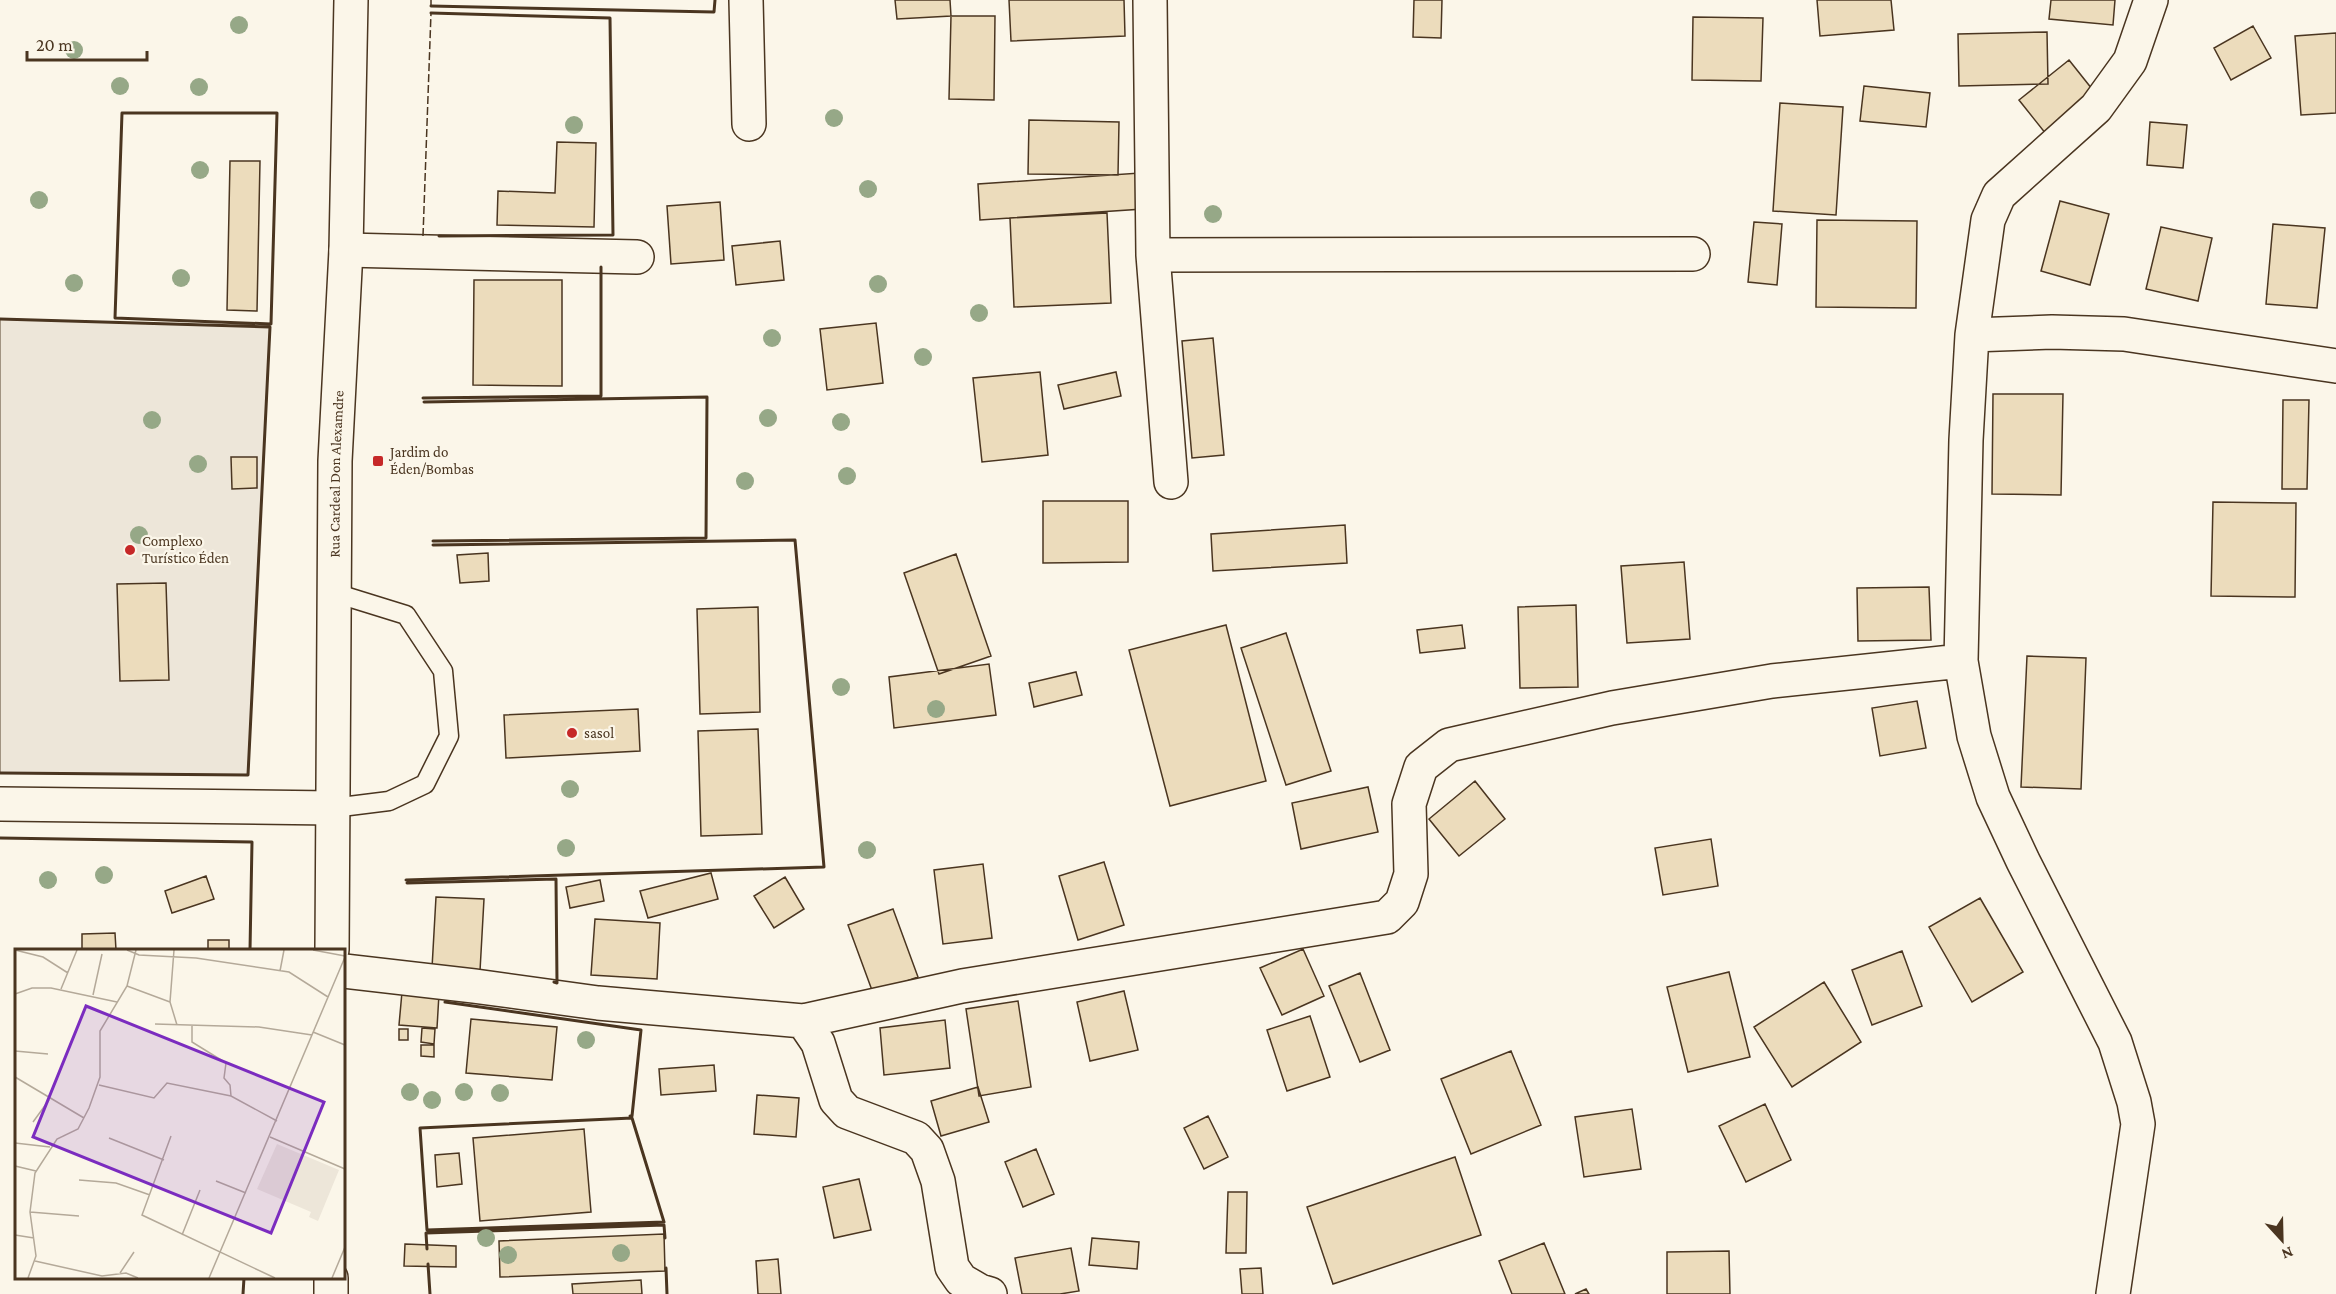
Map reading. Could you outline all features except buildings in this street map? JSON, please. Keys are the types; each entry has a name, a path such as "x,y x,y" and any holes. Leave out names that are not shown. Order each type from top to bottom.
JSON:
{"street":[{"name":"Rua Cardeal Don Alexamdre","path":"332,949 336,461 346,249 351,0"},
{"path":"746,0 749,124"},
{"path":"1150,0 1153,255 1171,482"},
{"path":"2114,1294 2138,1124 2134,1102 2115,1042 2023,861 1993,796 1974,736 1960,661 1966,440 1972,335 1988,220 2000,195 2096,108 2130,61 2151,0"},
{"path":"346,249 637,257"},
{"path":"1153,255 1693,254"},
{"path":"1972,335 2052,332 2124,334 2334,356"},
{"path":"345,971 598,1003 803,1021 962,986 1388,917 1402,902 1411,874 1409,804 1421,766 1449,745 1612,708 1772,681 1960,661"},
{"path":"0,804 333,808"},
{"path":"803,1021 818,1043 836,1100 847,1112 915,1138 927,1150 938,1181 951,1267 961,1280 980,1292 990,1294"}],"lane":[{"path":"333,808 389,801 425,784 449,736 443,671 406,615 335,593"}],"shaded area":[{"name":"Complexo Turístico Éden","path":"0,319 270,327 248,775 0,773"}],"fence":[{"path":"431,0 431,6"},
{"path":"423,236 431,13"}],"wall":[{"path":"431,6 714,12 715,0"},
{"path":"431,13 610,18 613,235 439,236"},
{"path":"122,113 277,113 271,324 115,318 122,113"},
{"path":"423,398 601,396 601,267"},
{"path":"0,319 270,327 248,775 0,773"},
{"path":"424,402 707,397 706,538 433,541"},
{"path":"406,880 824,867 795,540 433,545"},
{"path":"0,838 252,842 250,949"},
{"path":"407,883 556,879 557,983 554,982"},
{"path":"445,1002 641,1030 632,1116 630,1116"},
{"path":"632,1118 664,1222 427,1230 420,1128 632,1118"},
{"path":"427,1249 426,1233 664,1225 665,1238"},
{"path":"428,1264 430,1294"},
{"path":"666,1268 667,1294"},
{"path":"243,1294 244,1279"}],"place":[{"name":"Jardim do Éden/Bombas","path":"378,461"},
{"name":"Complexo Turístico Éden","path":"130,550"},
{"name":"sasol","path":"572,733"}]}
